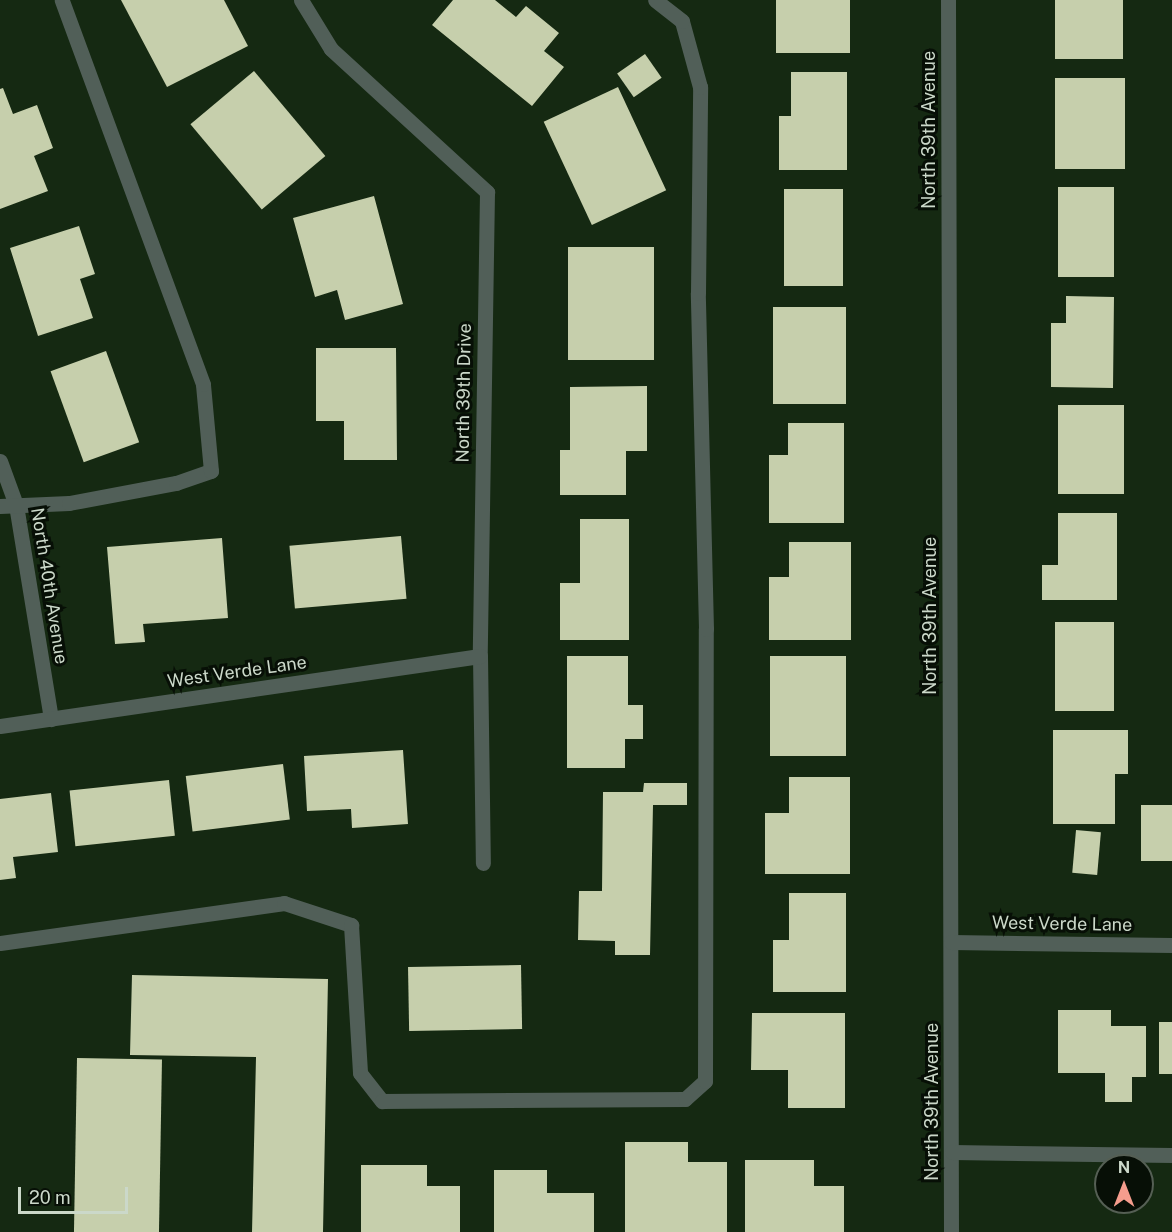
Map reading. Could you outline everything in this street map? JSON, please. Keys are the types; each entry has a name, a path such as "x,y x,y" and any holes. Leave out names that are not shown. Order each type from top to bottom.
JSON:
{"street":[{"path":"0,507 69,503 176,483 211,471 203,384 62,0"},
{"name":"North 39th Drive","path":"301,0 331,49 487,192 480,656 483,863"},
{"path":"0,943 284,903 351,925 360,1072 382,1101 685,1099 705,1081 706,629 698,293 700,87 682,21 655,0"},
{"name":"North 39th Avenue","path":"948,0 951,1232"},
{"name":"North 40th Avenue","path":"0,461 16,505 51,719"},
{"name":"West Verde Lane","path":"0,726 480,656"},
{"name":"West Verde Lane","path":"951,942 1172,945"},
{"path":"952,1152 1172,1155"}],"building":[{"path":"121,0 224,0 248,46 167,87"},
{"path":"453,0 495,0 516,17 526,6 559,33 544,51 564,67 532,106 432,25"},
{"path":"776,0 850,0 850,53 776,53"},
{"path":"1055,0 1123,0 1123,59 1055,59"},
{"path":"645,54 662,78 634,97 617,74"},
{"path":"254,71 325,156 262,209 190,124"},
{"path":"791,72 847,72 847,170 779,170 779,116 791,116"},
{"path":"1055,78 1125,78 1125,169 1055,169"},
{"path":"618,87 666,190 592,225 544,122"},
{"path":"3,88 13,114 37,105 53,148 34,156 48,191 0,209 0,89"},
{"path":"1058,187 1114,187 1114,277 1058,277"},
{"path":"784,189 843,189 843,286 784,286"},
{"path":"374,196 403,304 345,320 337,290 315,297 293,218"},
{"path":"79,226 95,274 80,279 93,318 38,336 10,248"},
{"path":"568,247 654,247 654,360 568,360"},
{"path":"1066,296 1114,297 1113,388 1051,387 1051,323 1066,323"},
{"path":"773,307 846,307 846,404 773,404"},
{"path":"316,348 396,348 397,460 344,460 344,421 316,421"},
{"path":"106,351 139,442 84,462 51,371"},
{"path":"647,386 647,451 626,451 626,495 560,495 560,450 570,450 570,387"},
{"path":"1058,405 1124,405 1124,494 1058,494"},
{"path":"788,423 844,423 844,523 769,523 769,455 788,455"},
{"path":"1058,513 1117,513 1117,600 1042,600 1042,565 1058,565"},
{"path":"580,519 629,519 629,640 560,640 560,583 580,583"},
{"path":"401,536 406,599 295,609 289,546"},
{"path":"222,538 228,618 143,624 145,642 115,644 107,547"},
{"path":"789,542 851,542 851,640 769,640 769,577 789,577"},
{"path":"1055,622 1114,622 1114,711 1055,711"},
{"path":"567,656 628,656 628,705 643,705 643,739 625,739 625,768 567,768"},
{"path":"770,656 846,656 846,756 770,756"},
{"path":"1053,730 1128,730 1128,774 1115,774 1115,824 1053,824"},
{"path":"403,750 408,824 352,828 351,809 307,811 304,756"},
{"path":"283,764 290,820 193,832 186,776"},
{"path":"789,777 850,777 850,874 765,874 765,813 789,813"},
{"path":"169,780 175,836 75,846 70,790"},
{"path":"644,783 687,783 687,805 653,805 650,955 615,955 615,941 578,940 579,891 602,891 603,792 643,792"},
{"path":"51,793 58,852 13,857 16,878 0,880 0,799"},
{"path":"1141,805 1172,805 1172,861 1141,861"},
{"path":"1076,830 1101,832 1097,875 1072,873"},
{"path":"789,893 846,893 846,992 773,992 773,940 789,940"},
{"path":"521,965 522,1029 409,1031 408,967"},
{"path":"132,975 328,979 323,1232 252,1232 256,1057 130,1055"},
{"path":"1058,1010 1111,1010 1111,1026 1146,1026 1146,1077 1132,1077 1132,1102 1105,1102 1105,1073 1058,1073"},
{"path":"752,1013 845,1013 845,1108 788,1108 788,1070 751,1070"},
{"path":"1159,1022 1172,1022 1172,1074 1159,1074"},
{"path":"77,1058 162,1059 159,1232 74,1232"},
{"path":"625,1142 688,1142 688,1162 727,1162 727,1232 625,1232"},
{"path":"745,1160 814,1160 814,1186 844,1186 844,1232 745,1232"},
{"path":"361,1165 427,1165 427,1186 460,1186 460,1232 361,1232"},
{"path":"494,1170 547,1170 547,1193 594,1193 594,1232 494,1232"}]}
